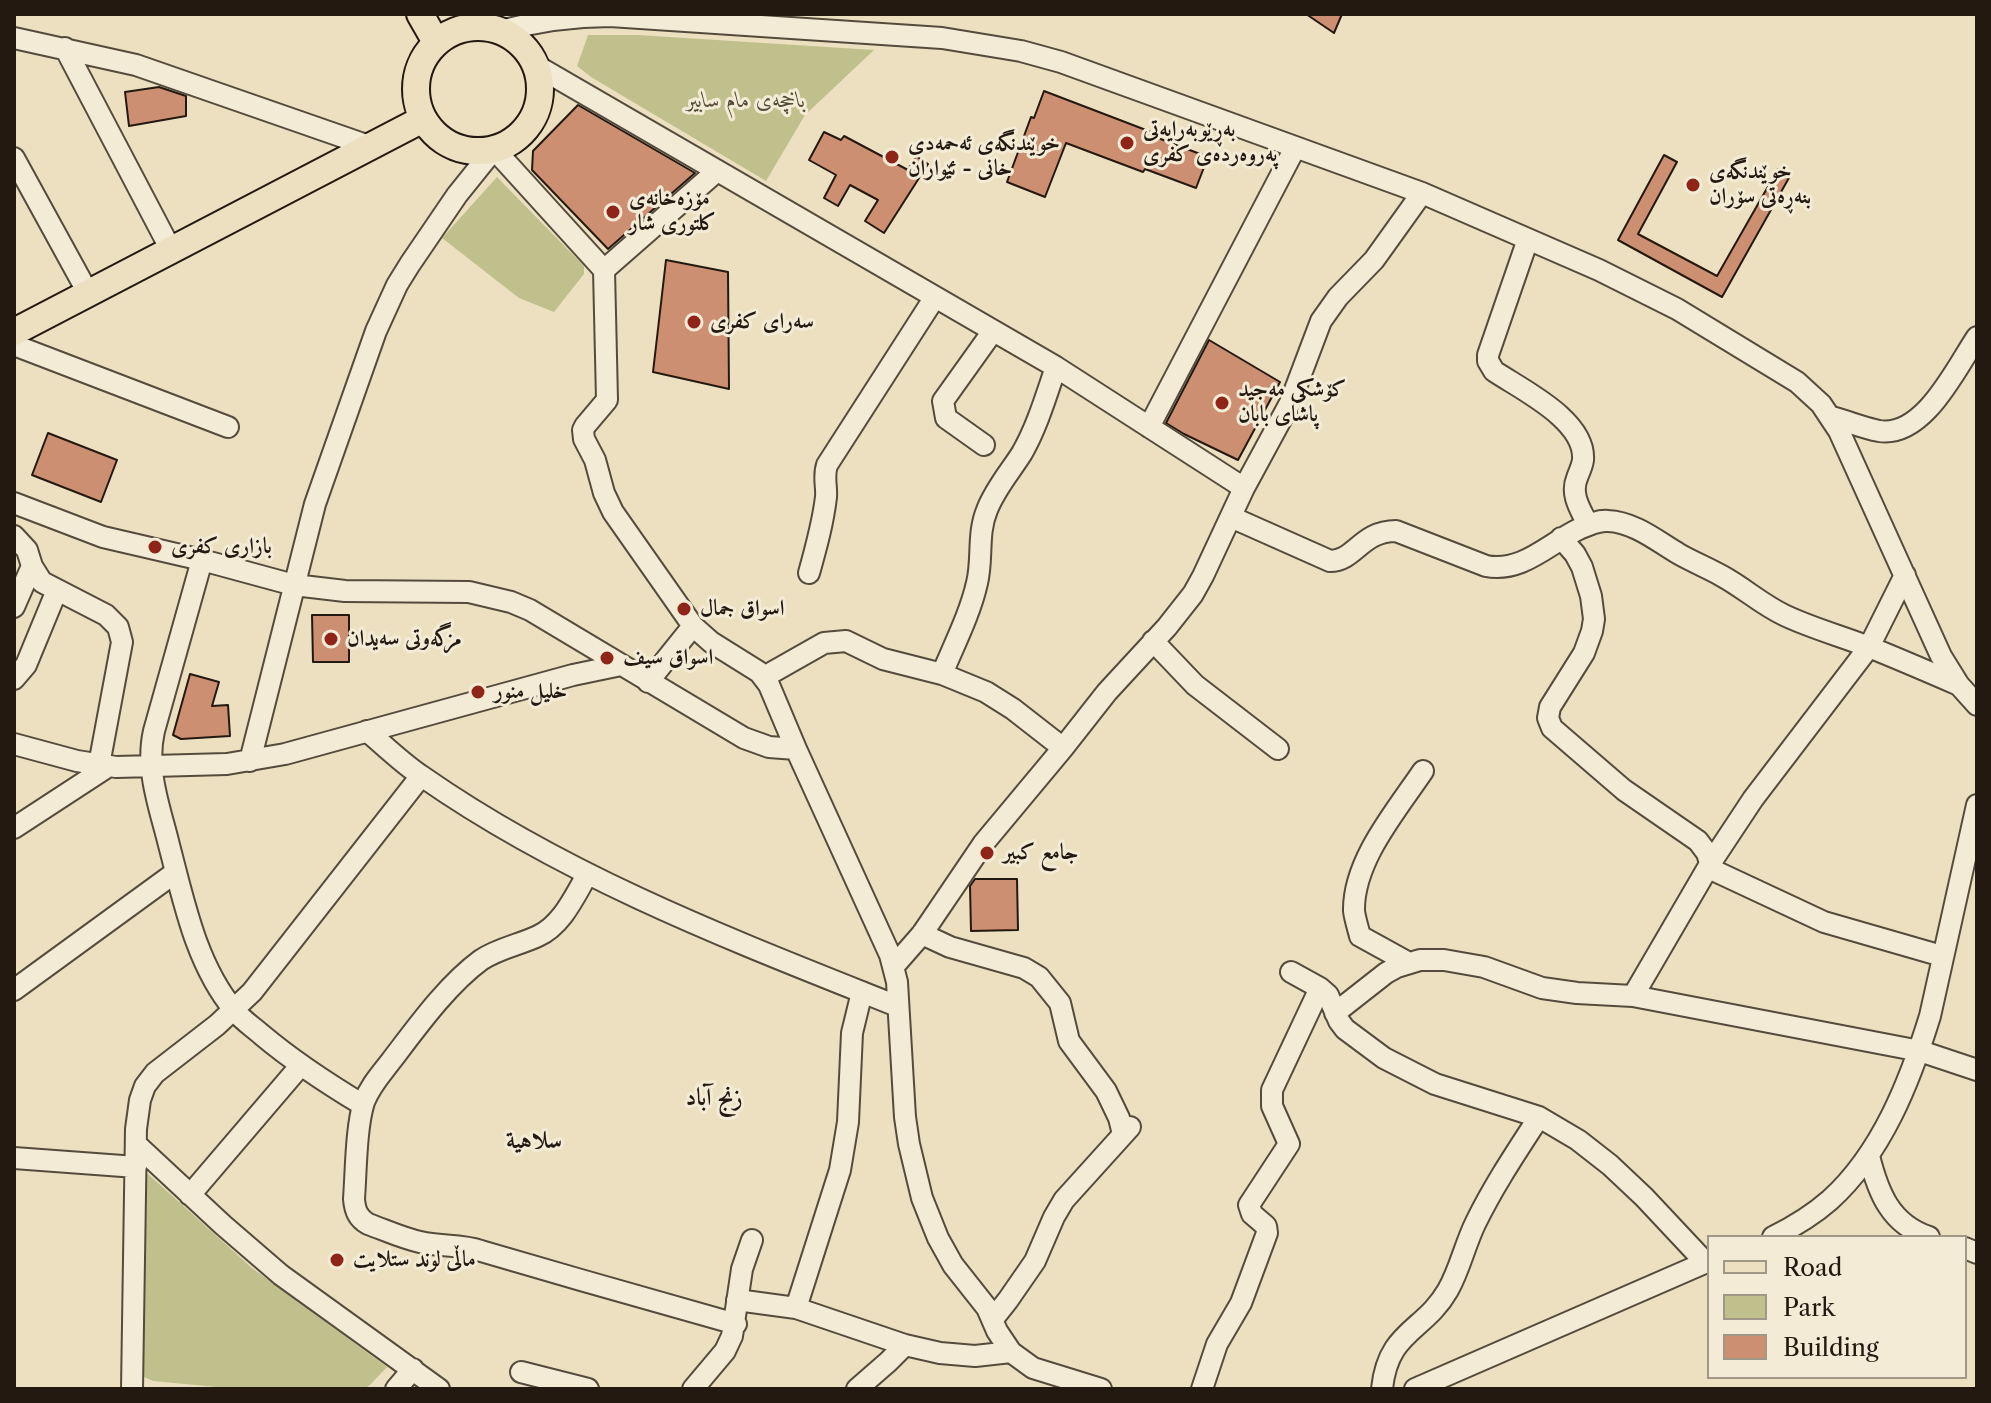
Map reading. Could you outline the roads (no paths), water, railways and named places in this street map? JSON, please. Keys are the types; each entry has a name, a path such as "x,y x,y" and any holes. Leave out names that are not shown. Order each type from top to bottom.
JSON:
{"main road":[{"path":"420,14 436,42"},
{"path":"499,25 527,51 535,65 539,100 533,116 517,137 494,149 473,151 453,146 436,135 423,119 416,99 416,78 423,58 436,42 449,33 464,28 499,25"},
{"path":"14,332 423,119"}],"street":[{"path":"499,25 610,16 982,43 1061,62 1422,193 1599,270 1677,309 1797,382 1821,404 1839,431 1941,656 1959,685 1977,705"},
{"path":"15,36 136,65 369,146"},
{"path":"65,48 171,250"},
{"path":"535,65 1056,367 1244,488"},
{"path":"1149,427 1295,148"},
{"path":"250,761 307,531 385,308 417,253 494,149 604,270 607,400 585,426 584,439 595,460 613,512 693,626 711,642 764,677 886,944 897,982 905,1117 915,1171 931,1224 945,1252 981,1298 1011,1352 1033,1368 1101,1389"},
{"path":"14,158 88,293"},
{"path":"604,270 717,171"},
{"path":"894,966 922,934 983,844 1107,692 1193,594 1244,488 1290,403 1321,321 1338,297 1374,260 1422,193"},
{"path":"1528,239 1489,350 1488,361 1494,371 1555,411 1578,438 1583,461 1575,481 1575,493 1588,525"},
{"path":"809,573 825,502 827,465 935,297"},
{"path":"984,445 946,418 943,401 993,331"},
{"path":"1831,417 1881,431 1903,429 1921,417 1937,399 1977,337"},
{"path":"14,345 228,427"},
{"path":"942,674 974,596 980,568 981,530 986,513 1031,435 1056,367"},
{"path":"14,504 103,537 294,585 345,591 448,591 490,596 530,610 756,743 796,749"},
{"path":"1231,517 1330,561 1342,559 1370,537 1387,531 1405,533 1496,568 1516,565 1588,525 1605,520 1623,523 1724,577 1787,617 1959,685"},
{"path":"14,536 27,550 42,582 106,615 118,627 122,642 104,765 14,828"},
{"path":"1561,538 1582,567 1594,619 1584,653 1550,707 1548,718 1552,728 1624,790 1698,841 1717,872 1804,915 1942,956"},
{"path":"202,560 150,754 150,766 188,919 218,985 234,1011 301,1065 363,1105"},
{"path":"14,607 32,566"},
{"path":"1633,996 1710,864 1773,771 1869,647 1905,575"},
{"path":"14,679 26,665 57,590"},
{"path":"648,682 693,626"},
{"path":"764,677 824,643 846,641 873,655 971,685 999,700 1063,748"},
{"path":"1153,641 1195,685 1278,749"},
{"path":"14,744 104,765 215,765 250,761 621,665"},
{"path":"367,731 421,776 587,875 727,938 897,1006"},
{"path":"1409,963 1360,936 1354,913 1358,883 1370,852 1423,771"},
{"path":"132,1389 137,1114 145,1086 155,1073 234,1011 269,973 421,776"},
{"path":"1776,1235 1831,1199 1869,1156 1896,1105 1920,1051 1930,1016 1977,805"},
{"path":"14,990 176,872"},
{"path":"587,875 564,913 546,932 484,958 451,987 376,1081 363,1105 360,1118 354,1199 356,1211 363,1221 419,1242 479,1250 736,1324"},
{"path":"922,934 950,947 1024,968 1039,977 1060,1003 1069,1041 1106,1091 1127,1130 1064,1200 1035,1261 993,1319"},
{"path":"1335,1013 1386,973 1420,960 1444,960 1484,967 1542,988 1633,996 1920,1051 1977,1070"},
{"path":"1291,972 1328,995 1339,1021 1352,1035 1384,1058 1462,1094 1539,1117 1578,1140 1610,1165 1707,1262 1415,1389"},
{"path":"1202,1389 1217,1344 1241,1303 1267,1233 1266,1226 1250,1211 1249,1205 1289,1144 1272,1106 1272,1090 1320,988"},
{"path":"796,1308 840,1170 848,1122 852,1033 862,992"},
{"path":"190,1195 301,1065"},
{"path":"1382,1389 1391,1353 1447,1291 1475,1223 1539,1117"},
{"path":"137,1145 281,1275 439,1389"},
{"path":"1869,1156 1875,1180 1891,1210 1911,1230 1924,1235"},
{"path":"14,1158 136,1167"},
{"path":"693,1389 725,1351 732,1336 742,1269 752,1240"},
{"path":"737,1300 767,1302 820,1314 922,1350 958,1355 1011,1352"},
{"path":"857,1389 905,1345"},
{"path":"396,1389 413,1369"},
{"path":"521,1372 588,1389"}],"place":[{"name":"بەڕێوبەرایەتی پەروەردەی کفری","path":"1127,143"},
{"name":"خوێندنگەی ئەحمەدی خانی - ئێواران","path":"892,157"},
{"name":"خوێندنگەی بنەڕەتی سۆران","path":"1693,185"},
{"name":"مۆزەخانەی کلتوری شار","path":"613,212"},
{"name":"سەرای کفری","path":"694,322"},
{"name":"کۆشکی مەجید پاشای بابان","path":"1222,403"},
{"name":"بازاری کفری","path":"155,547"},
{"name":"اسواق جمال","path":"684,609"},
{"name":"مزگەوتی سەیدان","path":"331,639"},
{"name":"اسواق سيف","path":"607,658"},
{"name":"خلیل منور","path":"478,692"},
{"name":"جامع كبير","path":"987,853"},
{"name":"ماڵی لوند ستلایت","path":"337,1260"}],"district":[{"name":"زنج آباد","path":"714,1098"},
{"name":"سلاهية","path":"534,1141"}],"park label":[{"name":"باخچەی مام سابیر","path":"746,101"}]}
